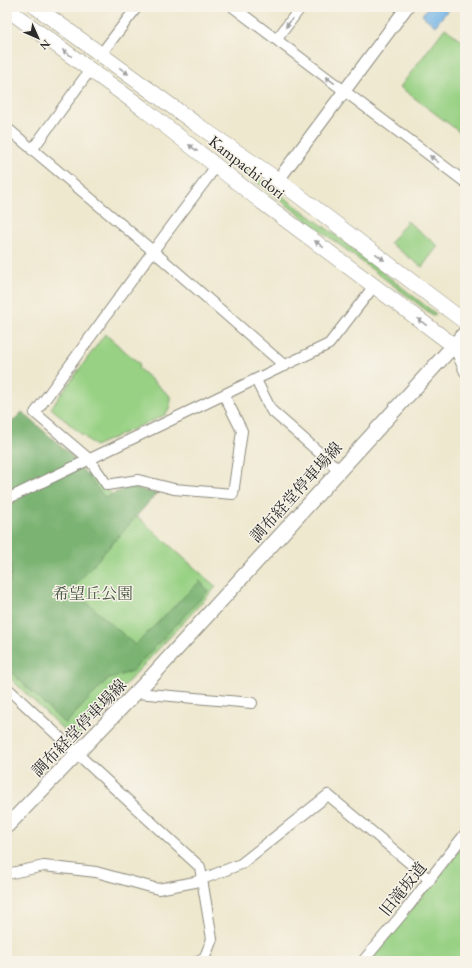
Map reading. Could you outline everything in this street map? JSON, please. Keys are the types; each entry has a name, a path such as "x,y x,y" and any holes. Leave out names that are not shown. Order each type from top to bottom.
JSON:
{"main road":[{"name":"Kampachi dori","path":"36,7 196,124 278,180 465,322"},
{"name":"Kampachi dori","path":"7,9 144,110 459,350"},
{"name":"調布経堂停車場線","path":"7,826 140,690 339,470 459,350 465,333"}],"street":[{"path":"101,54 137,7"},
{"path":"233,7 465,182"},
{"path":"276,39 301,7"},
{"path":"278,180 407,7"},
{"path":"32,150 90,70"},
{"path":"7,128 286,366"},
{"path":"216,165 35,413 89,459 107,485 138,480 174,489 233,494 242,431 224,395"},
{"path":"7,499 330,344 374,286"},
{"path":"459,350 465,372"},
{"path":"256,380 271,410 339,470"},
{"path":"7,688 200,867 212,939 205,957 198,961"},
{"path":"140,690 252,703"},
{"path":"7,874 44,866 96,872 158,889 203,879 241,864 328,795 430,880"},
{"name":"旧滝坂道","path":"363,961 430,880 465,834"}],"green space":[{"path":"445,28 465,43 465,136 400,87"},
{"path":"217,148 334,234 436,314 434,316 215,151"},
{"path":"407,221 438,246 422,267 390,243"},
{"path":"105,334 140,364 138,368 170,396 170,407 165,415 95,446 51,408"},
{"name":"希望丘公園","path":"22,412 71,455 105,498 129,486 156,494 72,589 135,645 200,581 208,591 132,671 107,680 65,724 7,668 7,586 11,577 11,567 7,543 7,427"},
{"name":"希望丘公園","path":"89,473 216,587 74,740 7,675 7,514"},
{"path":"465,843 465,961 370,961"}],"water":[{"path":"428,7 450,7 435,26 422,15"}]}
